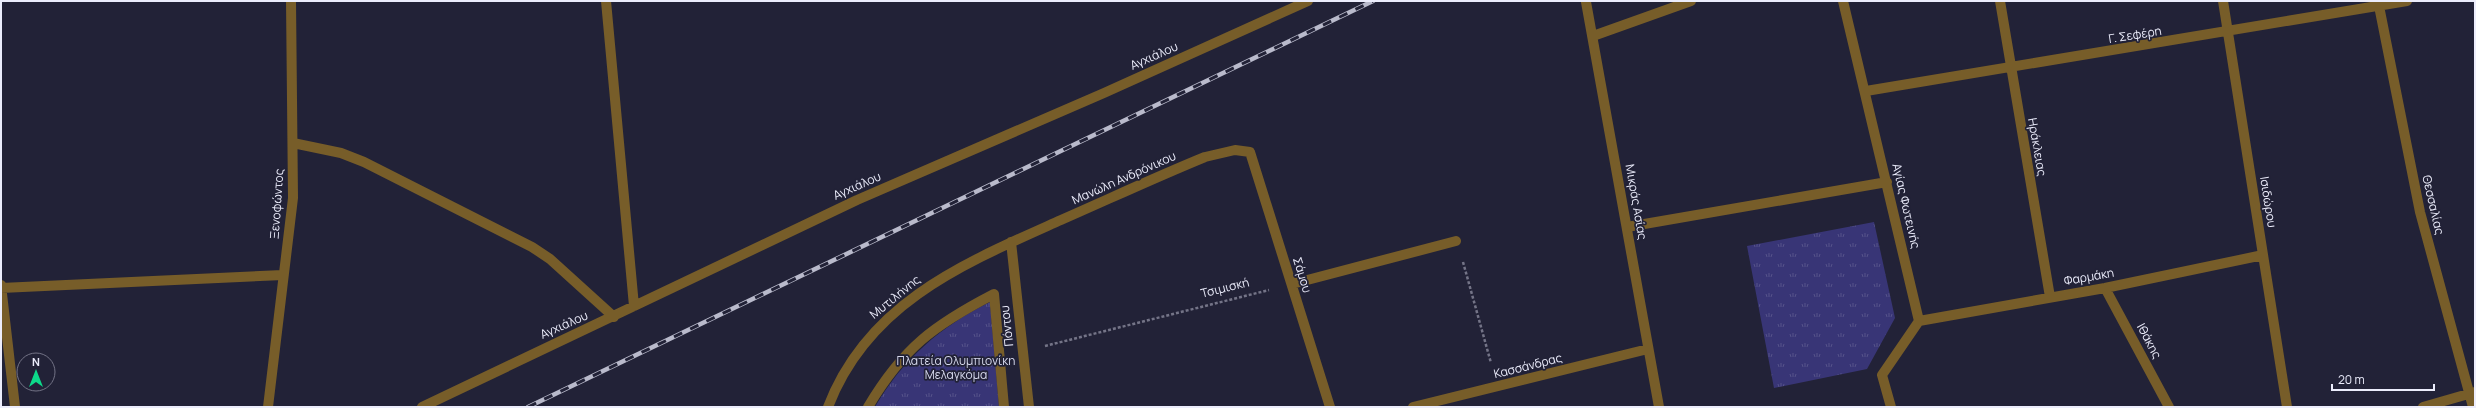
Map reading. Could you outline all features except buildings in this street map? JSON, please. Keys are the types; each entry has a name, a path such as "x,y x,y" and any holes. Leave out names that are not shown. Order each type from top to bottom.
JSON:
{"street":[{"name":"Ξενοφώντος","path":"268,407 293,198 294,143 291,1"},
{"path":"606,1 634,306"},
{"name":"Αγχιάλου","path":"422,407 487,374 614,317 856,200 1104,93 1308,1"},
{"path":"1593,36 1691,1"},
{"name":"Αγίας Φωτεινής","path":"1843,1 1920,321"},
{"name":"Ηράκλειας","path":"2000,1 2050,297"},
{"name":"Ισιδώρου","path":"2223,1 2287,407"},
{"name":"Γ. Σεφέρη","path":"1866,92 2407,1"},
{"name":"Μικράς Ασίας","path":"1586,2 1659,407"},
{"name":"Θεσσαλίας","path":"2379,6 2420,212 2472,392 2473,407"},
{"path":"294,143 341,153 364,162 532,247 550,259 614,317"},
{"name":"Μανώλη Ανδρόνικου","path":"1011,242 1205,157 1235,150 1250,152"},
{"name":"Σάμου","path":"1250,152 1330,407"},
{"path":"1627,227 1887,182"},
{"path":"1292,284 1456,241"},
{"name":"Πόντου","path":"1011,242 1029,407"},
{"name":"Μυτιλήνης","path":"828,407 842,374 855,355 888,317 940,279 1011,242"},
{"name":"Φαρμάκη","path":"1920,321 2105,288 2263,255"},
{"path":"1,288 283,275"},
{"path":"1,285 15,407"},
{"name":"Ιθάκης","path":"2105,288 2169,407"},
{"path":"868,407 892,369 915,343 952,317 994,294 1004,407"},
{"path":"1891,407 1882,375 1920,321"},
{"name":"Κασσάνδρας","path":"1414,407 1648,349"},
{"path":"2423,407 2472,392"}],"path":[{"path":"1456,241 1498,387"},
{"name":"Τσιμισκή","path":"1023,351 1292,284"}],"green space":[{"path":"1874,222 1895,318 1867,369 1774,388 1747,246"},
{"name":"Πλατεία Ολυμπιονίκη Μελαγκόμα","path":"990,302 999,407 875,407 898,374 924,346 955,322"}],"railway":[{"path":"528,407 1373,1"}]}
